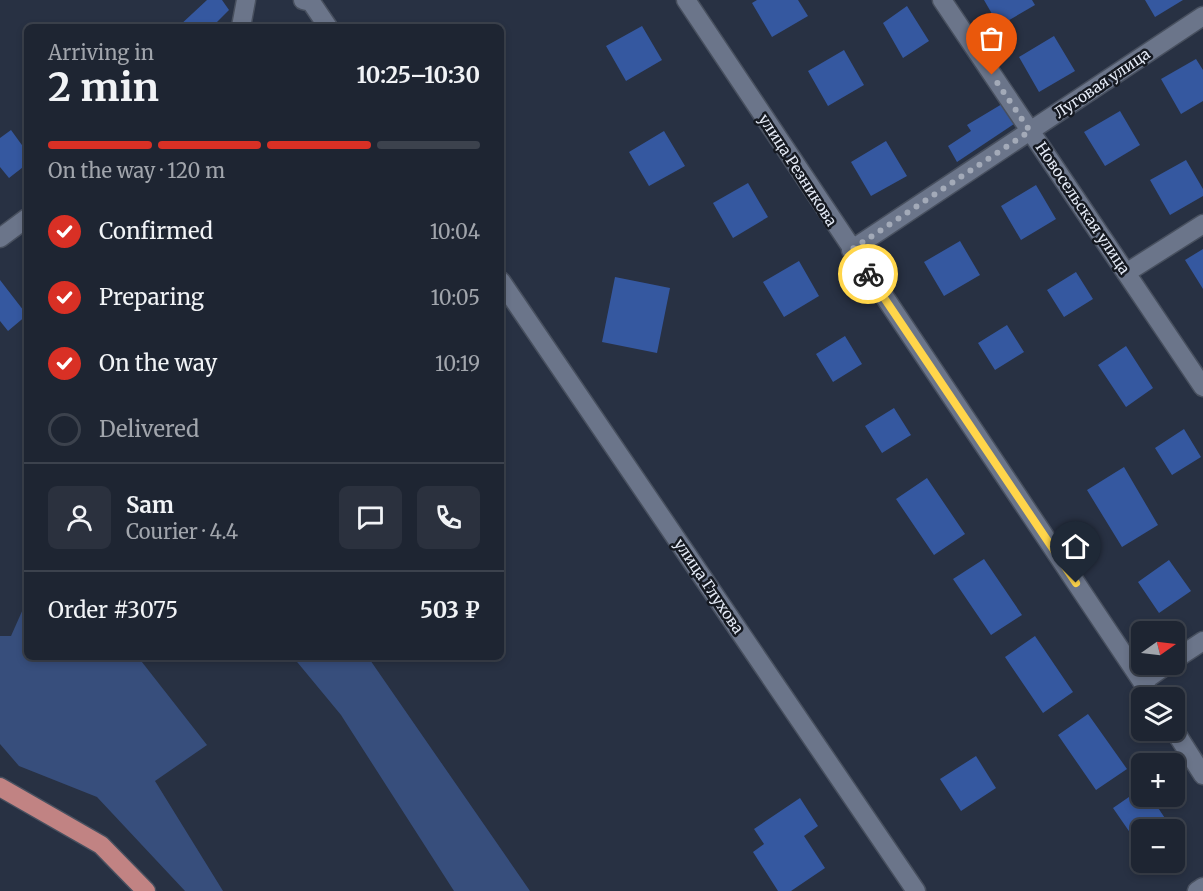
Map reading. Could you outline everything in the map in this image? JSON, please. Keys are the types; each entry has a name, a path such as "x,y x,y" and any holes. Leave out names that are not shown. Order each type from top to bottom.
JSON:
{"main road":[{"path":"0,787 101,845 146,891"}],"street":[{"path":"242,24 246,0"},
{"path":"303,0 311,2 326,24"},
{"name":"улица Резникова","path":"686,0 851,250 1145,687"},
{"name":"Новосельская улица","path":"942,0 1203,387"},
{"name":"Луговая улица","path":"851,250 1203,16"},
{"path":"0,238 24,220"},
{"path":"1126,273 1203,224"},
{"name":"улица Глухова","path":"504,285 916,891"},
{"path":"1185,653 1203,641"},
{"path":"1142,682 1152,675"},
{"path":"1181,741 1203,775"},
{"path":"1197,891 1203,887"}],"shaded area":[{"path":"24,607 24,660 140,660 207,745 155,781 223,891 185,891 97,797 19,766 0,744 0,636 11,636"},
{"path":"295,660 370,660 530,891 454,891 341,715"}],"building":[{"path":"207,0 222,0 229,10 215,24 181,24"},
{"path":"757,0 798,0 808,16 772,37 752,3"},
{"path":"984,0 1032,0 1035,5 999,26"},
{"path":"1145,0 1183,0 1155,17"},
{"path":"907,6 929,41 903,58 883,23"},
{"path":"642,26 662,60 626,81 606,46"},
{"path":"1054,36 1075,71 1039,92 1019,57"},
{"path":"844,50 864,85 828,106 808,71"},
{"path":"1196,59 1203,70 1203,101 1181,114 1161,79"},
{"path":"1002,104 1014,124 957,162 948,146 971,131 967,125"},
{"path":"1120,111 1140,145 1105,166 1084,132"},
{"path":"11,130 24,148 24,166 9,178 0,167 0,138"},
{"path":"664,131 685,166 649,186 629,152"},
{"path":"886,141 907,176 871,196 851,162"},
{"path":"1186,160 1203,189 1203,196 1170,215 1150,180"},
{"path":"748,183 768,217 733,238 713,203"},
{"path":"1036,185 1056,219 1021,240 1001,206"},
{"path":"960,241 980,275 944,296 924,262"},
{"path":"1203,249 1203,289 1185,260"},
{"path":"799,261 819,296 784,317 763,282"},
{"path":"1076,272 1093,299 1064,317 1047,290"},
{"path":"615,277 670,288 657,353 602,342"},
{"path":"0,280 24,311 24,318 8,331 0,321"},
{"path":"1007,325 1024,352 995,370 978,343"},
{"path":"845,336 862,364 833,382 816,354"},
{"path":"1126,346 1153,388 1126,407 1098,365"},
{"path":"894,408 911,435 882,453 865,426"},
{"path":"1184,429 1201,457 1172,475 1155,448"},
{"path":"1124,467 1158,525 1122,547 1087,490"},
{"path":"927,478 965,534 934,555 896,499"},
{"path":"984,559 1022,615 991,635 953,579"},
{"path":"1169,560 1191,591 1159,613 1138,582"},
{"path":"1035,636 1073,692 1043,713 1005,657"},
{"path":"1088,714 1127,769 1096,790 1058,735"},
{"path":"976,756 996,788 961,811 940,779"},
{"path":"1131,796 1131,807 1157,807 1166,819 1131,819 1131,834 1113,808"},
{"path":"800,798 818,826 804,836 825,868 791,891 778,891 753,852 764,844 754,829"}],"way so far":[{"path":"868,274 851,250 1030,131 992,75"}],"route":[{"path":"868,274 1076,583"}]}
